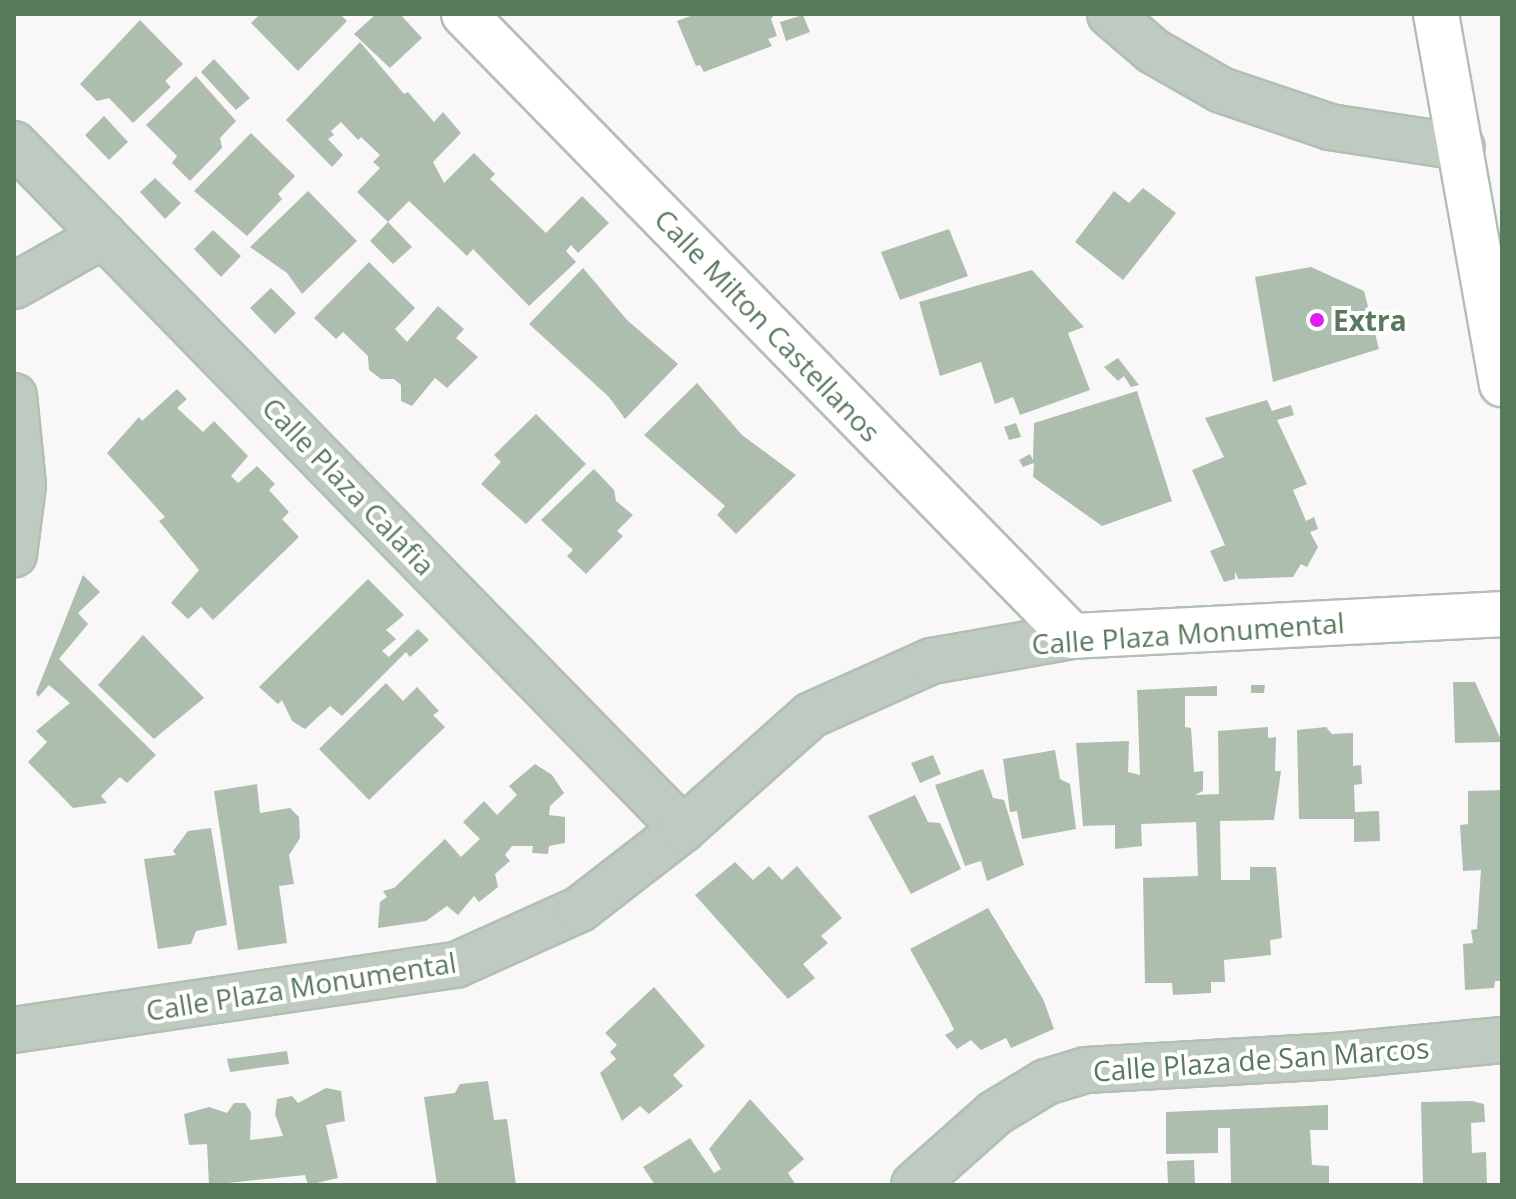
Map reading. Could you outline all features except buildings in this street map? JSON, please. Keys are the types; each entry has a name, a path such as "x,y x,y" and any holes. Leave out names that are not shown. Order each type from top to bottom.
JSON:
{"street":[{"name":"Calle Milton Castellanos","path":"464,14 1072,636"},
{"path":"1110,14 1153,51 1221,90 1330,127 1461,147"},
{"path":"1436,14 1461,147 1493,268 1502,384"},
{"name":"Calle Plaza Calafia","path":"14,144 683,829"},
{"path":"14,286 104,235"},
{"path":"14,396 23,485 14,554"},
{"name":"Calle Plaza Monumental","path":"14,1030 456,965 580,909 683,829 811,715 932,661 1072,636 1502,614"},
{"name":"Calle Plaza de San Marcos","path":"914,1185 995,1113 1046,1082 1086,1070 1336,1056 1502,1040"}],"place":[{"name":"Extra","path":"1317,320"}]}
